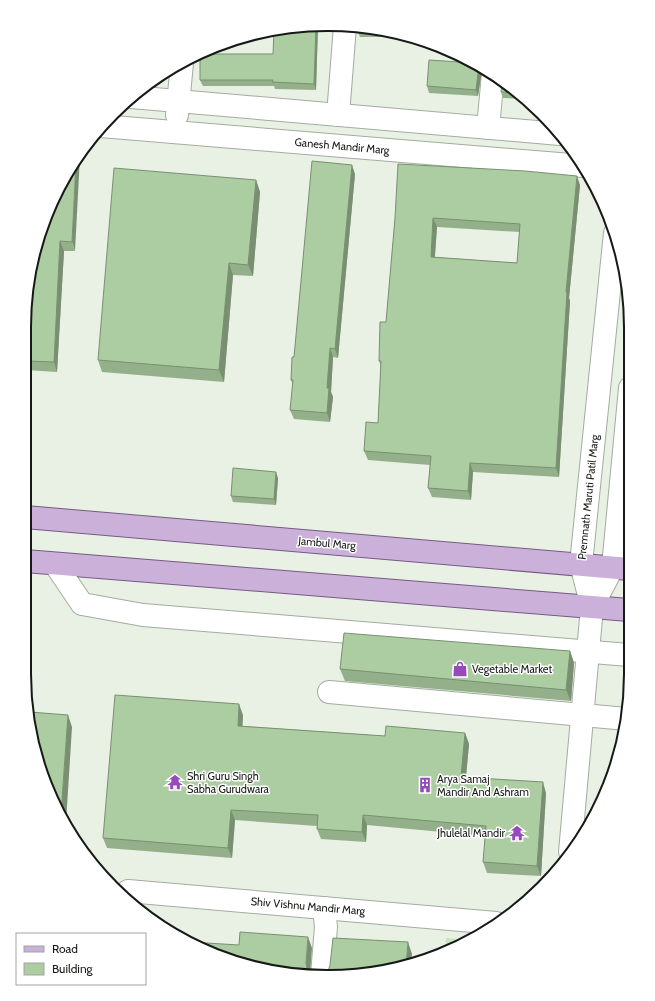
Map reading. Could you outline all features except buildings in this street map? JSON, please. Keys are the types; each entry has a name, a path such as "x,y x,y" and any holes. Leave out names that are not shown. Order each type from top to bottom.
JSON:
{"main road":[{"name":"Jambul Marg","path":"31,518 621,568"},
{"path":"31,562 624,610"}],"street":[{"path":"338,115 345,32"},
{"path":"176,132 181,70"},
{"path":"488,128 492,81"},
{"path":"140,98 551,133"},
{"path":"301,142 304,112"},
{"name":"Ganesh Mandir Marg","path":"110,127 575,165"},
{"name":"Premnath Maruti Patil Marg","path":"592,607 581,564 613,249"},
{"path":"571,843 592,607 621,568 624,508"},
{"path":"55,564 82,604 143,615 624,655"},
{"path":"330,692 620,719"},
{"name":"Shiv Vishnu Mandir Marg","path":"128,892 128,891 488,922"},
{"path":"322,970 326,927 324,908"}],"green space":[{"path":"446,938 459,939 445,945"}],"place":[{"name":"Vegetable Market","path":"460,669"},
{"name":"Shri Guru Singh Sabha Gurudwara","path":"175,782"},
{"name":"Arya Samaj Mandir And Ashram","path":"425,785"},
{"name":"Jhulelal Mandir","path":"517,833"}]}
